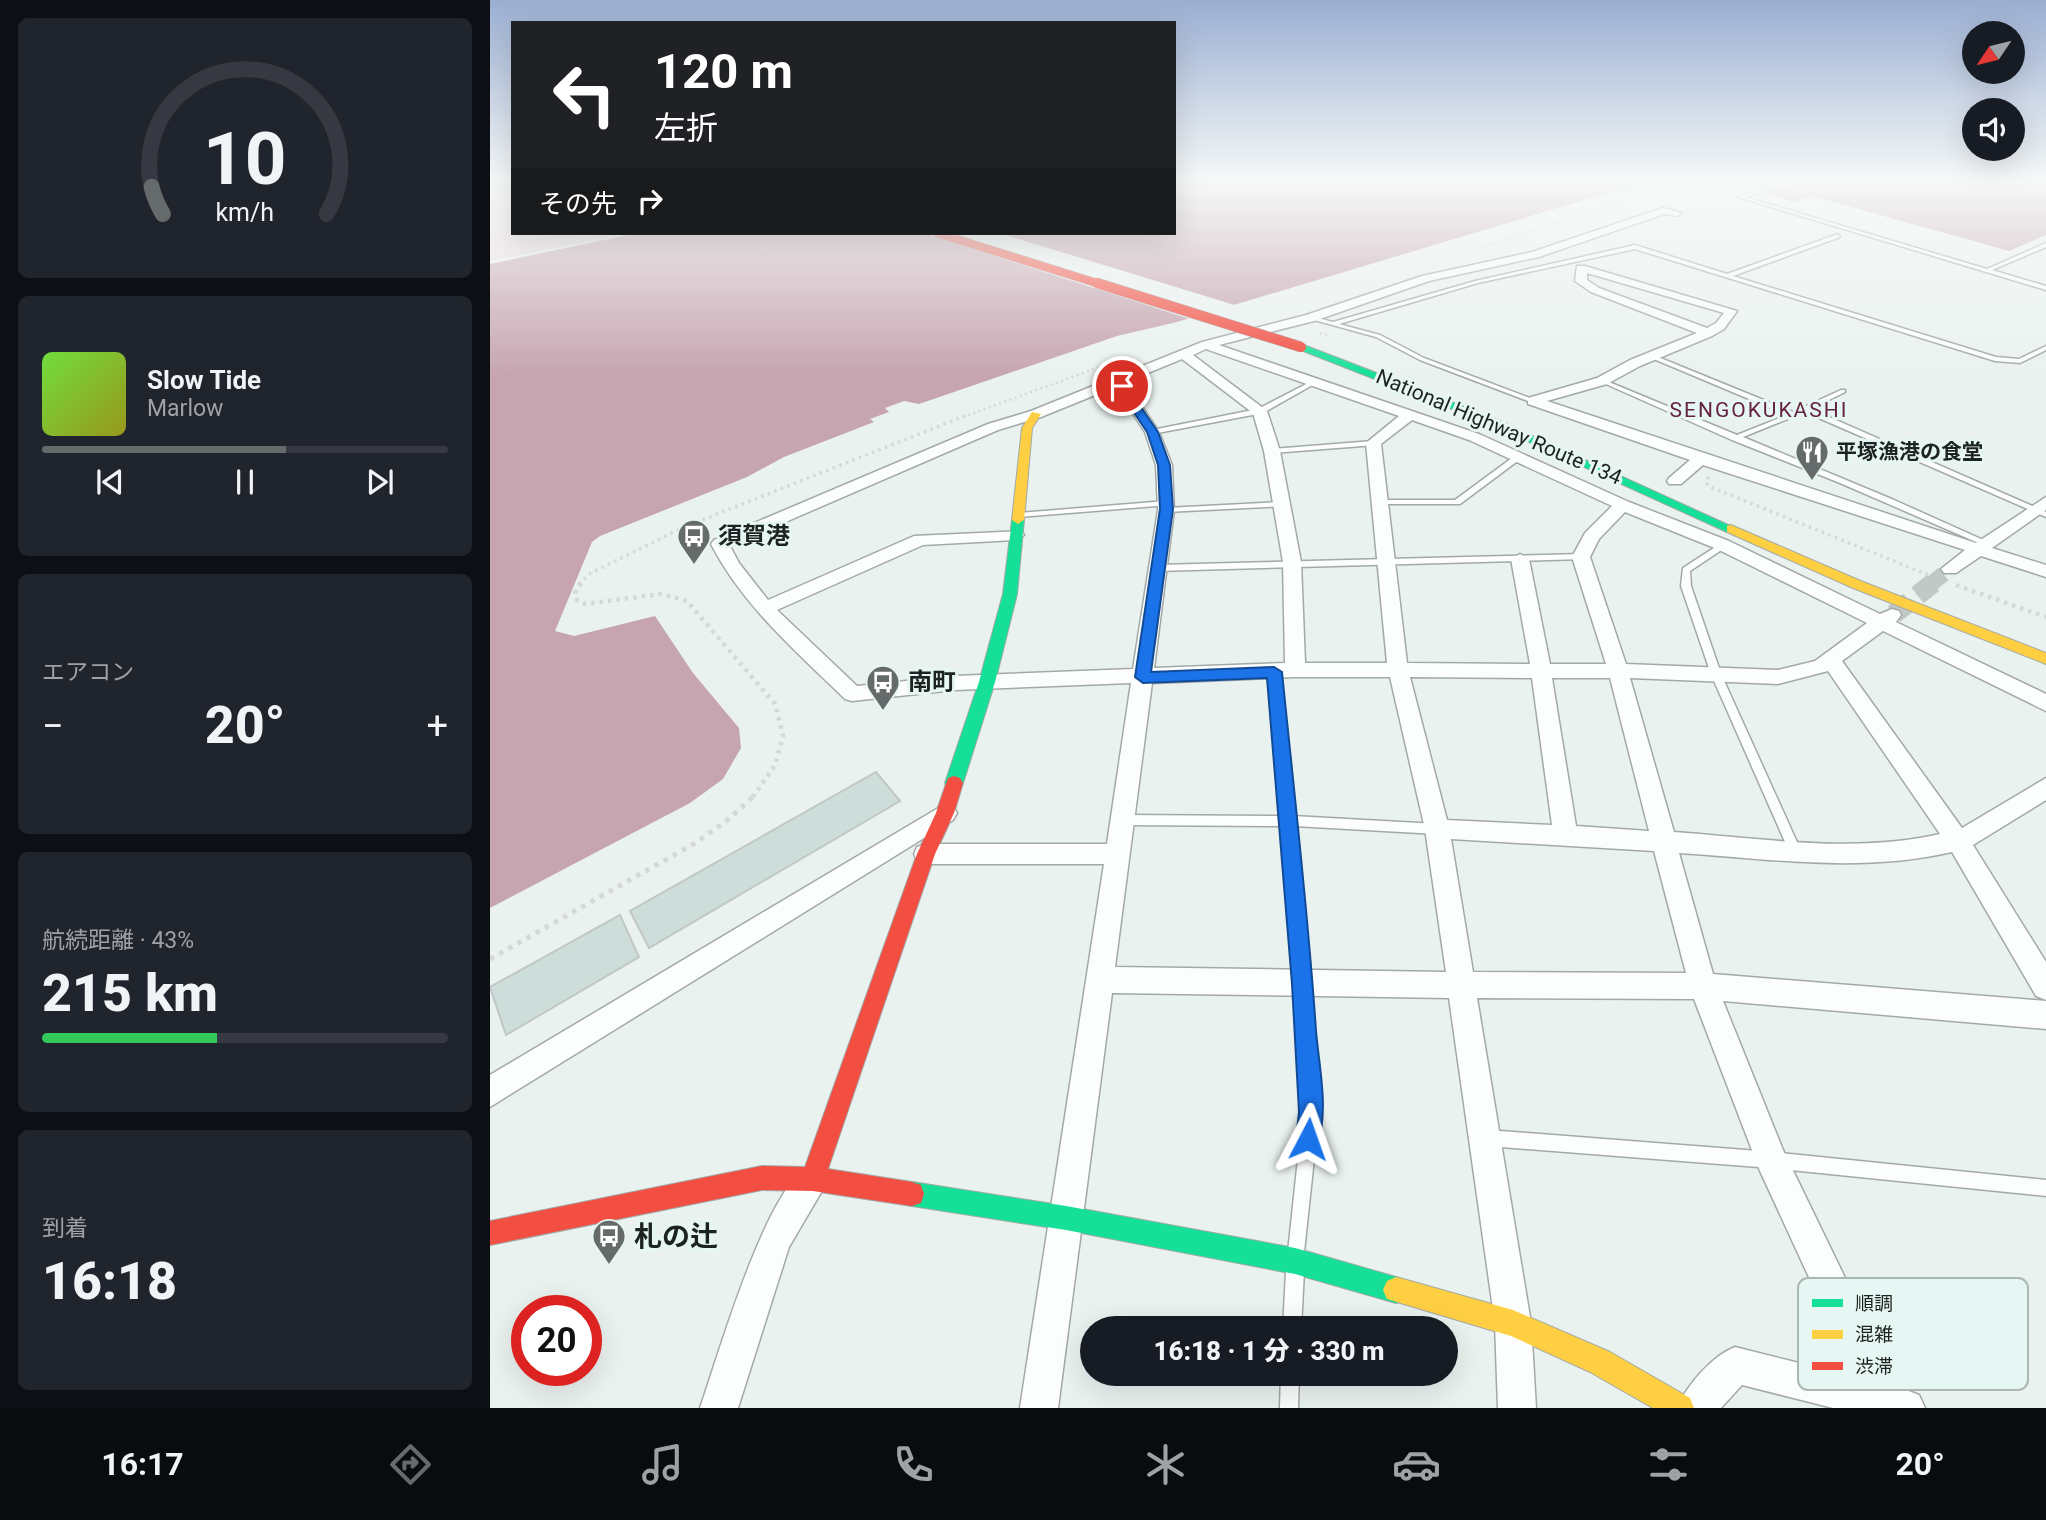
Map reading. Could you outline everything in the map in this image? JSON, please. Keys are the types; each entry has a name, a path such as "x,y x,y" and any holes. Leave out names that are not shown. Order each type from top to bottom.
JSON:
{"main road":[{"name":"National Highway Route 134","path":"978,246 1301,347 1439,399 1815,568 1970,632 2046,659"},
{"name":"National Highway Route 134","path":"1015,246 1363,353"},
{"name":"National Highway Route 134","path":"1402,366 1467,389 1541,421"},
{"path":"813,1179 926,854 945,813 986,681 1010,594 1027,428 1036,414"},
{"path":"1669,478 1694,489"},
{"path":"490,1233 762,1178 813,1179 1066,1217 1295,1261 1513,1323 1600,1362 1680,1408"}],"street":[{"path":"1562,246 1535,255 1426,278 1310,317 1182,353 1036,414 992,427 720,544 726,558 766,608 852,694 986,681 1398,668 1618,671 1778,677 1822,666 1886,619"},
{"path":"1533,401 1602,381 1651,356 1708,333 1720,326 1731,311 1581,268 1581,281 1595,290 1708,333"},
{"path":"1206,345 1474,437 1886,619 2046,703"},
{"path":"1182,353 1260,411 1272,451 1292,562 1296,670"},
{"path":"1039,1408 1166,506 1164,465 1152,432 1118,381"},
{"path":"1533,401 1701,458 1982,546 2046,571"},
{"path":"1410,415 1373,443 1384,561 1398,668 1437,829 1463,985 1513,1323 1517,1408"},
{"path":"1669,478 1701,458"},
{"path":"1623,505 1591,537 1581,557 1618,671 1703,986 1771,1160 1830,1278"},
{"path":"1947,577 1982,546 2042,509"},
{"path":"766,608 920,540 1015,535"},
{"path":"1520,559 1541,670 1565,834"},
{"path":"1831,661 1958,841 2046,987"},
{"path":"1437,829 1565,834 1795,851 1888,854 1958,841 2040,800"},
{"path":"490,1092 945,813"},
{"path":"926,854 1118,854"},
{"path":"1100,980 1703,986 2046,1015"},
{"path":"719,1408 775,1239 813,1179"},
{"path":"1696,1408 1735,1365 1798,1381"},
{"path":"1831,1390 1893,1406"},
{"path":"1885,1390 1893,1406"}],"lane":[{"path":"1727,276 1811,246"},
{"path":"1906,246 2046,288"},
{"path":"1988,270 2044,246"},
{"path":"1335,323 1477,282 1635,247 1995,359 2020,361 2046,348"},
{"path":"1553,266 1581,268"},
{"path":"1384,292 1408,301"},
{"path":"1310,317 1378,336 1422,359 1533,401"},
{"path":"1651,356 1793,415"},
{"path":"1602,381 1735,438 1877,494 1982,546"},
{"path":"1152,432 1260,411 1314,382"},
{"path":"1735,438 1843,391"},
{"path":"1805,409 2042,509"},
{"path":"1272,451 1373,443"},
{"path":"1378,502 1457,502 1519,457"},
{"path":"1019,515 1166,506 1282,504"},
{"path":"1723,545 1686,570 1686,586 1716,674 1795,851"},
{"path":"1158,568 1292,562 1581,557"},
{"path":"1274,672 1303,984 1311,1112 1295,1261 1293,1316"},
{"path":"1122,820 1288,821 1437,829"},
{"path":"1486,1138 1771,1160 2046,1188"},
{"path":"1289,1408 1290,1386"}],"path":[{"path":"490,259 557,246"},
{"path":"1716,472 1706,482 1708,486 2046,617"}],"shaded area":[{"path":"490,246 568,246 490,261"},
{"path":"577,246 1432,246 1177,322 1117,336 919,404 904,401 885,408 889,412 870,419 874,422 784,457 747,477 600,536 592,542 555,631 574,636 655,616 693,673 739,728 741,748 723,779 690,803 490,908 490,264"},
{"path":"1990,246 2021,246 2009,251"}],"pier":[{"path":"963,246 1041,246 1238,306 1193,320"}],"building":[{"path":"876,772 900,801 649,948 630,911"},
{"path":"620,915 639,957 506,1035 490,987"}],"tunnel":[{"path":"1931,584 1950,569"},
{"path":"1894,614 1933,583"}],"traffic: fast":[{"path":"1301,347 1489,420 1731,529"},
{"path":"954,783 987,682 1010,594 1018,520"},
{"path":"912,1194 1066,1218 1295,1261 1396,1290"}],"traffic: slow":[{"path":"1018,520 1027,428 1036,414"},
{"path":"1731,529 1858,585 2046,659"},
{"path":"1396,1290 1513,1323 1600,1362 1680,1408"}],"traffic: jam":[{"path":"978,246 1301,347"},
{"path":"813,1179 926,854 945,813 954,783"},
{"path":"490,1233 762,1178 813,1179 912,1194"}],"place":[{"name":"平塚漁港の食堂","path":"1812,482"},
{"name":"須賀港","path":"694,566"},
{"name":"南町","path":"883,712"},
{"name":"札の辻","path":"609,1266"}],"district":[{"name":"SENGOKUKASHI","path":"1759,410"}],"route":[{"path":"1122,386 1152,432 1164,465 1166,509 1143,677 1274,672 1303,984 1311,1112 1308,1139"}]}
